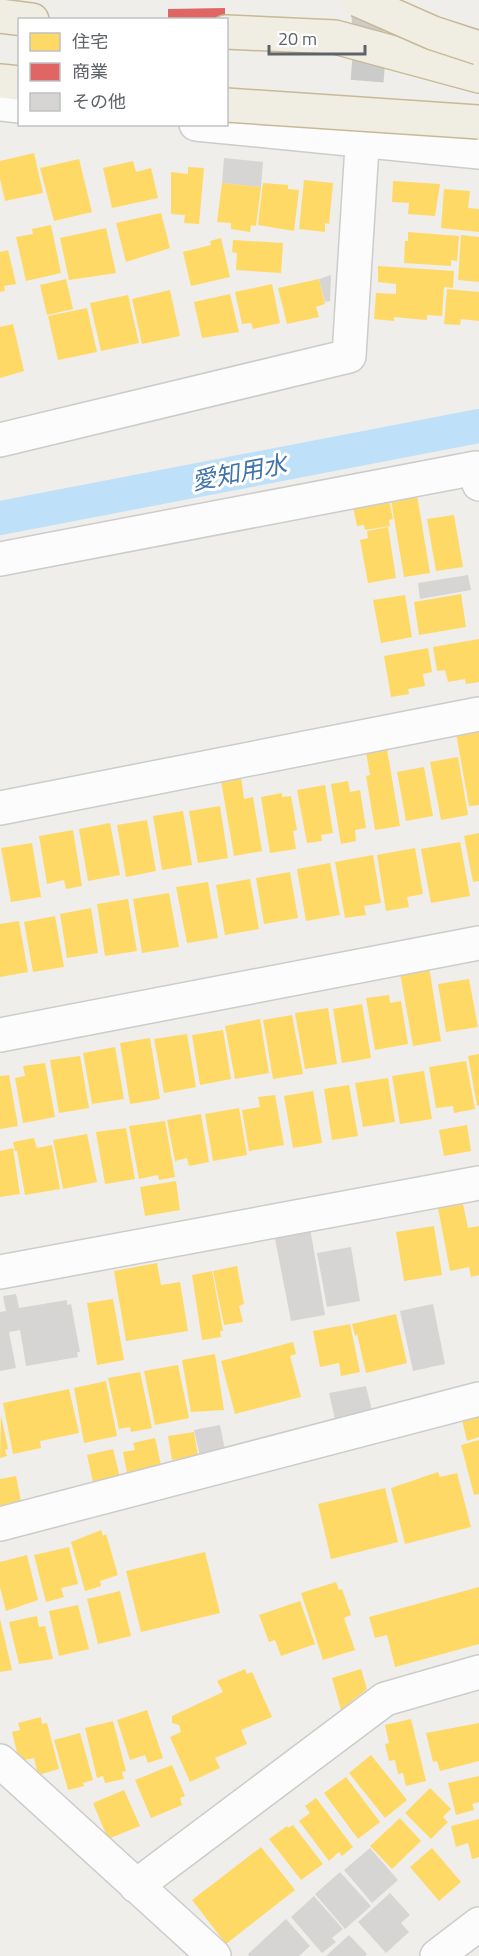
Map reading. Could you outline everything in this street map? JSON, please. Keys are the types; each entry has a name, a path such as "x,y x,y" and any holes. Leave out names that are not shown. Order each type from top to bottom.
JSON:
{"highway":[{"path":"358,0 433,33 479,48"},
{"path":"0,16 18,18"},
{"path":"228,32 335,37 479,76"},
{"path":"0,81 18,83"},
{"path":"228,105 479,122"}],"street":[{"path":"0,104 18,106"},
{"path":"223,126 363,136 479,152"},
{"path":"0,440 349,356 363,136"},
{"path":"0,559 476,468 479,484"},
{"path":"0,808 479,714"},
{"path":"0,1035 479,943"},
{"path":"0,1272 479,1183"},
{"path":"0,1524 479,1399"},
{"path":"136,1886 385,1699 479,1672"},
{"path":"0,1761 214,1956"},
{"path":"437,1956 479,1924"}],"building: 住宅":[{"path":"34,153 43,193 5,201 0,179 0,161"},
{"path":"79,159 92,212 54,221 40,168"},
{"path":"133,161 136,172 151,168 158,198 112,208 103,168"},
{"path":"188,167 204,168 199,224 184,223 185,215 171,214 171,172 188,174"},
{"path":"304,180 333,183 329,224 325,223 325,232 299,229"},
{"path":"393,181 440,184 435,216 408,214 409,203 392,202"},
{"path":"222,183 261,187 256,226 251,225 250,232 231,229 231,223 217,222"},
{"path":"263,183 288,185 288,189 299,190 294,231 258,225"},
{"path":"444,189 470,191 468,208 479,209 479,232 441,228"},
{"path":"161,213 170,248 126,262 116,223"},
{"path":"51,225 61,273 26,281 16,237 33,234 32,229"},
{"path":"106,228 116,273 69,280 60,238"},
{"path":"408,232 459,236 457,261 451,260 451,266 404,263 405,241 408,241"},
{"path":"461,235 479,237 479,282 458,280"},
{"path":"221,238 230,277 191,286 183,252 211,245 210,241"},
{"path":"233,240 283,243 281,273 236,270 237,253 232,252"},
{"path":"8,250 16,284 4,286 5,291 0,292 0,252"},
{"path":"378,266 454,271 453,288 444,287 442,316 427,315 427,320 394,317 394,321 374,319 376,293 396,294 396,284 378,282"},
{"path":"66,279 73,309 47,315 40,285"},
{"path":"319,279 325,304 316,307 319,317 287,324 278,288"},
{"path":"272,284 280,323 253,329 251,323 242,324 235,292"},
{"path":"447,289 479,292 479,321 461,319 460,325 444,324"},
{"path":"170,290 180,336 142,344 132,299"},
{"path":"230,294 239,332 202,338 194,302"},
{"path":"128,295 139,343 101,351 90,303"},
{"path":"87,308 97,352 58,360 48,316"},
{"path":"13,324 24,371 0,378 0,327"},
{"path":"417,495 430,573 404,577 391,500"},
{"path":"389,500 393,519 389,520 390,526 365,530 364,525 357,526 353,507"},
{"path":"454,515 463,567 436,571 427,519"},
{"path":"388,527 396,578 368,583 360,540 368,538 367,531"},
{"path":"461,594 466,627 419,635 414,602"},
{"path":"405,595 412,637 381,643 373,600"},
{"path":"479,639 479,682 466,684 465,679 448,682 445,670 437,671 433,647"},
{"path":"428,648 432,672 423,674 425,686 408,689 409,694 391,697 384,656"},
{"path":"479,729 479,805 469,806 456,733"},
{"path":"387,749 400,826 375,830 366,776 370,775 366,752"},
{"path":"458,757 468,815 441,820 430,762"},
{"path":"424,767 433,816 406,821 397,772"},
{"path":"241,777 244,799 253,797 262,851 234,856 221,781"},
{"path":"348,781 350,792 360,790 366,828 355,830 356,841 341,844 331,784"},
{"path":"325,785 333,833 321,835 322,841 307,843 297,790"},
{"path":"282,793 282,797 291,796 297,830 293,831 296,849 270,853 261,797"},
{"path":"220,806 228,858 198,863 189,811"},
{"path":"183,811 192,865 162,870 153,816"},
{"path":"147,820 156,871 126,877 117,825"},
{"path":"110,823 120,875 88,881 79,829"},
{"path":"73,830 82,886 66,889 64,880 47,884 39,836"},
{"path":"479,833 479,881 473,882 464,836"},
{"path":"460,842 470,896 431,903 421,849"},
{"path":"32,843 41,897 11,902 1,848"},
{"path":"415,848 423,894 407,897 409,907 386,911 377,855"},
{"path":"373,855 381,903 364,906 366,915 345,918 335,862"},
{"path":"330,863 340,915 306,921 297,869"},
{"path":"290,872 298,918 264,924 256,878"},
{"path":"250,879 259,929 225,935 216,885"},
{"path":"208,882 218,938 187,943 176,887"},
{"path":"169,893 179,947 142,953 133,899"},
{"path":"128,899 137,951 105,956 97,904"},
{"path":"91,908 98,953 67,958 60,914"},
{"path":"55,916 64,967 33,972 24,922"},
{"path":"19,921 28,972 0,977 0,924"},
{"path":"429,967 441,1041 413,1046 400,973"},
{"path":"469,979 478,1027 446,1032 438,984"},
{"path":"389,995 390,1003 401,1001 408,1044 375,1050 366,998"},
{"path":"362,1004 371,1058 342,1063 333,1009"},
{"path":"328,1008 337,1064 305,1069 295,1013"},
{"path":"292,1015 303,1074 273,1079 263,1020"},
{"path":"260,1019 269,1073 235,1079 225,1026"},
{"path":"223,1030 231,1079 200,1085 192,1035"},
{"path":"187,1034 196,1087 164,1093 154,1039"},
{"path":"150,1038 160,1099 130,1104 120,1043"},
{"path":"115,1047 124,1099 92,1104 83,1053"},
{"path":"479,1054 479,1105 477,1106 468,1056"},
{"path":"80,1056 89,1108 59,1113 50,1060"},
{"path":"466,1061 475,1109 454,1113 453,1106 436,1108 429,1067"},
{"path":"45,1063 55,1117 23,1123 15,1078 25,1076 23,1066"},
{"path":"424,1071 432,1119 400,1124 392,1076"},
{"path":"9,1075 18,1126 0,1129 0,1076"},
{"path":"388,1078 395,1122 363,1127 355,1083"},
{"path":"349,1085 358,1136 332,1140 324,1089"},
{"path":"313,1091 322,1143 293,1148 284,1096"},
{"path":"275,1095 284,1145 249,1151 242,1110 260,1107 258,1097"},
{"path":"239,1108 247,1155 213,1161 205,1114"},
{"path":"201,1114 209,1162 189,1166 187,1158 175,1161 167,1120"},
{"path":"165,1121 175,1177 159,1180 158,1175 139,1179 129,1126"},
{"path":"467,1125 471,1151 444,1156 439,1130"},
{"path":"126,1128 135,1179 105,1184 96,1132"},
{"path":"87,1134 97,1182 63,1189 53,1140"},
{"path":"34,1138 37,1148 52,1145 60,1189 25,1195 17,1151 15,1151 13,1142"},
{"path":"13,1148 20,1194 0,1197 0,1151"},
{"path":"176,1181 180,1210 145,1216 140,1187"},
{"path":"463,1204 468,1228 479,1226 479,1275 471,1277 469,1267 450,1271 438,1208"},
{"path":"434,1226 442,1275 404,1281 396,1232"},
{"path":"157,1263 161,1285 180,1282 188,1331 126,1341 114,1271"},
{"path":"237,1266 244,1304 239,1306 243,1322 224,1325 213,1271"},
{"path":"212,1271 223,1331 220,1331 221,1337 202,1340 192,1275"},
{"path":"113,1299 124,1360 97,1365 87,1303"},
{"path":"396,1314 407,1363 366,1373 357,1334 355,1336 352,1324"},
{"path":"350,1324 360,1372 341,1376 339,1363 320,1367 313,1331"},
{"path":"293,1342 296,1354 290,1356 301,1397 235,1414 221,1361"},
{"path":"215,1354 224,1410 191,1412 182,1360"},
{"path":"178,1365 189,1418 155,1425 144,1371"},
{"path":"140,1372 152,1428 131,1432 130,1427 119,1429 108,1378"},
{"path":"106,1381 117,1436 84,1443 74,1388"},
{"path":"69,1389 79,1433 40,1441 41,1448 13,1454 3,1403"},
{"path":"1,1415 8,1449 5,1450 7,1456 0,1458"},
{"path":"479,1415 479,1437 467,1441 462,1420"},
{"path":"194,1432 198,1456 172,1460 168,1436"},
{"path":"155,1438 161,1465 127,1473 123,1452 135,1450 133,1443"},
{"path":"479,1440 479,1494 474,1495 461,1445"},
{"path":"113,1449 120,1477 93,1482 87,1455"},
{"path":"438,1472 440,1477 457,1473 471,1527 405,1544 391,1488"},
{"path":"16,1476 21,1502 0,1506 0,1479"},
{"path":"385,1488 398,1542 331,1559 318,1504"},
{"path":"101,1530 103,1536 106,1534 118,1575 100,1581 101,1586 85,1591 71,1542"},
{"path":"69,1547 78,1584 61,1588 64,1597 46,1602 34,1555"},
{"path":"205,1552 220,1613 141,1632 126,1571"},
{"path":"27,1555 38,1600 6,1611 0,1587 0,1562"},
{"path":"336,1582 339,1590 342,1589 351,1615 344,1618 355,1650 323,1660 301,1593"},
{"path":"479,1587 479,1644 395,1667 387,1635 375,1638 369,1617"},
{"path":"120,1591 131,1636 98,1644 87,1599"},
{"path":"300,1601 315,1644 281,1656 275,1640 269,1642 259,1615"},
{"path":"78,1605 89,1649 59,1656 49,1611"},
{"path":"37,1616 39,1627 45,1626 53,1659 19,1664 9,1622"},
{"path":"0,1619 12,1670 0,1672"},
{"path":"245,1669 247,1674 252,1672 272,1717 241,1730 247,1744 215,1758 220,1768 190,1782 170,1737 181,1732 179,1725 172,1723 172,1716 223,1692 217,1681"},
{"path":"361,1669 367,1689 341,1710 332,1678"},
{"path":"147,1710 163,1758 148,1763 145,1755 130,1760 117,1720"},
{"path":"41,1717 42,1724 47,1723 59,1769 38,1775 34,1758 19,1761 12,1732 20,1730 18,1723"},
{"path":"411,1719 426,1781 406,1786 403,1773 398,1774 395,1760 389,1761 385,1744 389,1743 385,1725"},
{"path":"113,1721 126,1771 122,1772 124,1779 105,1783 103,1776 97,1778 85,1728"},
{"path":"479,1723 479,1761 440,1771 437,1761 433,1762 426,1733"},
{"path":"80,1733 93,1780 83,1783 84,1786 68,1790 54,1740"},
{"path":"371,1755 407,1800 385,1818 349,1773"},
{"path":"172,1765 185,1796 180,1798 182,1805 151,1818 135,1780"},
{"path":"479,1776 479,1802 472,1804 474,1810 456,1815 448,1783"},
{"path":"346,1777 380,1822 358,1839 324,1793"},
{"path":"430,1788 451,1809 443,1817 448,1822 431,1839 405,1813"},
{"path":"124,1790 140,1826 108,1839 93,1803"},
{"path":"316,1798 353,1847 342,1856 339,1852 329,1861 299,1821 310,1813 305,1806"},
{"path":"400,1818 421,1841 392,1869 370,1846"},
{"path":"479,1819 479,1857 472,1859 468,1843 456,1847 451,1826"},
{"path":"293,1825 323,1864 301,1880 269,1839 287,1826 288,1828"},
{"path":"261,1847 295,1890 226,1944 192,1900"},
{"path":"432,1848 461,1882 439,1901 410,1867"}],"building: 商業":[{"path":"225,8 225,18 168,18 168,9"}],"building: その他":[{"path":"224,158 263,162 261,187 222,183"},
{"path":"331,275 330,301 325,302 319,279"},
{"path":"468,575 471,590 420,599 418,583"},
{"path":"310,1228 325,1315 291,1321 274,1234"},
{"path":"351,1247 360,1301 327,1307 317,1253"},
{"path":"16,1294 19,1308 67,1300 67,1305 71,1304 80,1352 77,1352 78,1357 26,1366 20,1330 9,1332 16,1368 0,1371 0,1312 6,1311 3,1296"},
{"path":"433,1304 445,1364 413,1371 400,1311"},
{"path":"366,1386 372,1411 335,1419 329,1393"},
{"path":"220,1425 225,1450 200,1456 194,1430"},
{"path":"370,1848 398,1880 372,1903 344,1870"},
{"path":"340,1872 371,1906 345,1929 315,1894"},
{"path":"390,1893 410,1915 401,1923 409,1932 386,1953 358,1922"},
{"path":"314,1896 343,1929 332,1938 336,1942 322,1953 291,1917"},
{"path":"286,1919 310,1946 299,1956 249,1956 248,1954"},
{"path":"349,1935 367,1954 365,1956 326,1956"}],"waterway":[{"name":"愛知用水","path":"0,518 479,426"}],"tunnel":[{"path":"363,130 370,46 367,0"}]}
